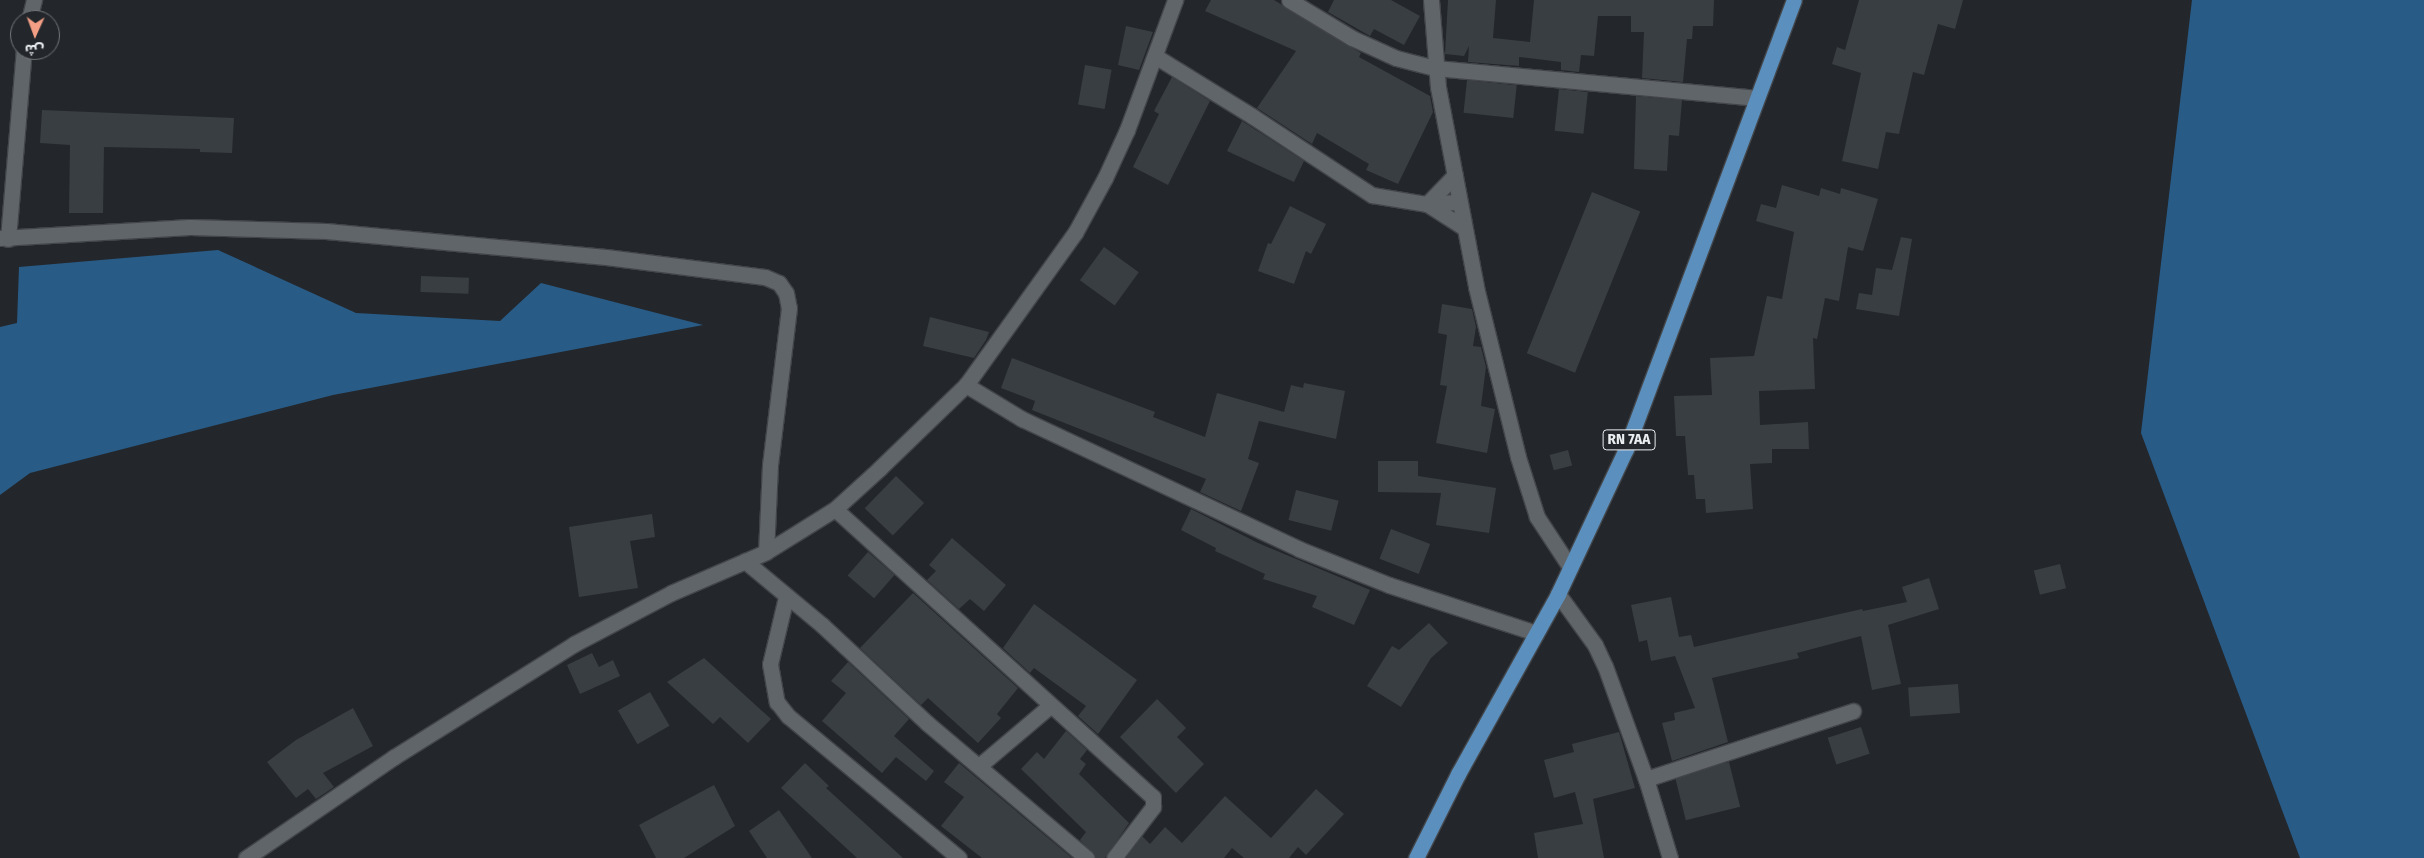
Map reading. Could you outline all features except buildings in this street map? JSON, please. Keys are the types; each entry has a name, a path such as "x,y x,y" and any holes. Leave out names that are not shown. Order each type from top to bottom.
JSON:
{"main road":[{"name":"RN 7AA","path":"1416,858 1558,594 1626,449 1794,0"}],"street":[{"path":"246,858 394,757 574,644 671,593 766,552 835,509 966,385 1087,212 1117,153 1175,0"},
{"path":"1289,0 1352,38 1396,58 1435,68 1756,98"},
{"path":"1431,0 1435,68 1463,227 1518,457 1537,517 1570,567"},
{"path":"1155,56 1252,116 1372,195 1427,204 1459,202"},
{"path":"23,60 4,238 190,227 326,231 606,257 765,277 779,283 786,293 789,308 770,465 766,552"},
{"path":"1427,204 1455,175"},
{"path":"1427,204 1463,227"},
{"path":"966,385 1009,413 1300,548 1389,585 1536,633"},
{"path":"835,509 1153,797 1152,806 1114,858"},
{"path":"745,561 1087,858"},
{"path":"1558,594 1602,659 1646,779 1670,858"},
{"path":"786,597 770,664 778,702 796,722 959,858"},
{"path":"979,766 1051,705"},
{"path":"1646,779 1853,711"}],"shaded area":[{"path":"2192,0 2424,0 2424,858 2300,858 2141,433"},
{"path":"218,250 356,313 500,321 541,283 703,325 333,395 30,473 0,495 0,327 17,323 19,267"}]}
